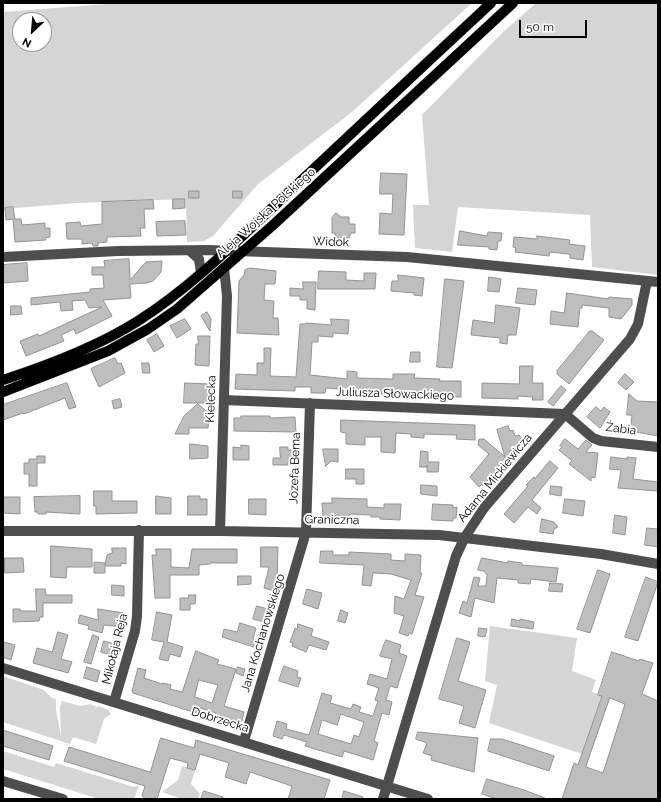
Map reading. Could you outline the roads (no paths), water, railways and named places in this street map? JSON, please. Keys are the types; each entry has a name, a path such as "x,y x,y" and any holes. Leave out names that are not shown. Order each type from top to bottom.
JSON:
{"main road":[{"name":"Aleja Wojska Polskiego","path":"3,380 76,352 123,330 157,308 225,251 491,3"},
{"name":"Aleja Wojska Polskiego","path":"3,392 74,365 136,337 177,309 243,251 513,3"}],"street":[{"name":"Widok","path":"3,257 118,251 243,251 407,257 658,282"},
{"path":"190,251 199,259 201,272"},
{"name":"Kielecka","path":"220,531 227,296 224,268"},
{"name":"Adama Mickiewicza","path":"383,799 456,556 465,537 484,508 630,339 638,324 647,281"},
{"name":"Juliusza Słowackiego","path":"224,400 565,414"},
{"name":"Józefa Bema","path":"306,532 310,404"},
{"name":"Żabia","path":"565,414 593,438 601,441 658,447"},
{"name":"Graniczna","path":"3,531 139,530 306,532 465,537 658,564"},
{"name":"Mikołaja Reja","path":"114,702 138,616 139,530"},
{"name":"Jana Kochanowskiego","path":"244,741 306,532"},
{"name":"Dobrzecka","path":"3,668 244,741 428,799"},
{"path":"3,781 63,799"}]}
